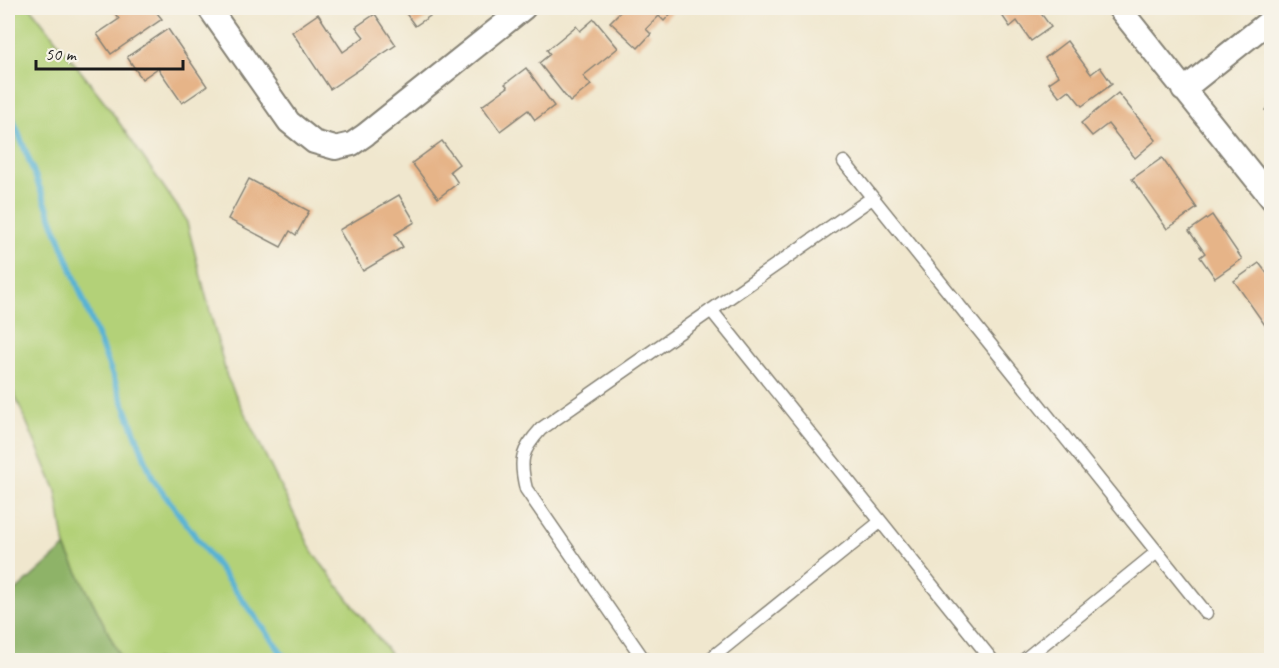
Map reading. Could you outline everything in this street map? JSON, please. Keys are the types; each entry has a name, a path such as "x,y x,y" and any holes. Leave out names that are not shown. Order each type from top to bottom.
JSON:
{"street":[{"path":"209,8 289,122 314,142 335,148 352,144 524,8"},
{"path":"1119,8 1272,199"},
{"path":"1183,90 1272,19"}],"lane":[{"path":"844,162 1206,613"},
{"path":"644,660 526,489 520,467 528,443 541,429 872,198"},
{"path":"711,310 992,660"},
{"path":"709,660 880,522"},
{"path":"1024,660 1157,552"}],"green space":[{"path":"8,8 31,8 104,101 186,219 227,377 313,553 395,660 122,660 65,547 56,491 8,379"},
{"path":"65,547 122,660 8,660 8,598"}],"building":[{"path":"111,8 153,8 162,19 111,54 97,34 119,19"},
{"path":"402,8 442,8 415,26"},
{"path":"624,8 676,8 664,21 659,16 646,29 651,34 638,48 610,22"},
{"path":"1004,8 1037,8 1051,27 1031,41 1017,21 1010,27 999,11"},
{"path":"318,14 343,52 364,37 356,27 375,14 396,45 330,89 292,32"},
{"path":"594,19 618,48 583,76 591,85 570,102 539,63 550,54 547,50 576,26 580,31"},
{"path":"168,29 207,86 182,103 158,68 142,79 127,57"},
{"path":"1067,41 1091,74 1100,67 1112,84 1082,106 1069,90 1060,97 1049,83 1059,76 1045,58"},
{"path":"526,68 554,106 535,120 528,110 500,131 482,106 508,87 505,84"},
{"path":"1118,93 1156,140 1135,158 1108,124 1092,136 1081,123"},
{"path":"1272,102 1272,114 1265,110"},
{"path":"442,141 459,164 450,171 458,183 438,198 412,163"},
{"path":"1162,158 1197,208 1167,229 1132,179"},
{"path":"249,179 309,211 296,235 290,231 281,247 228,219"},
{"path":"399,195 415,222 395,234 403,247 363,271 339,230"},
{"path":"1212,215 1242,259 1215,278 1200,257 1205,253 1189,231"},
{"path":"1259,263 1272,280 1272,324 1267,328 1234,281"}],"waterway":[{"path":"8,106 153,479 287,660"}]}
